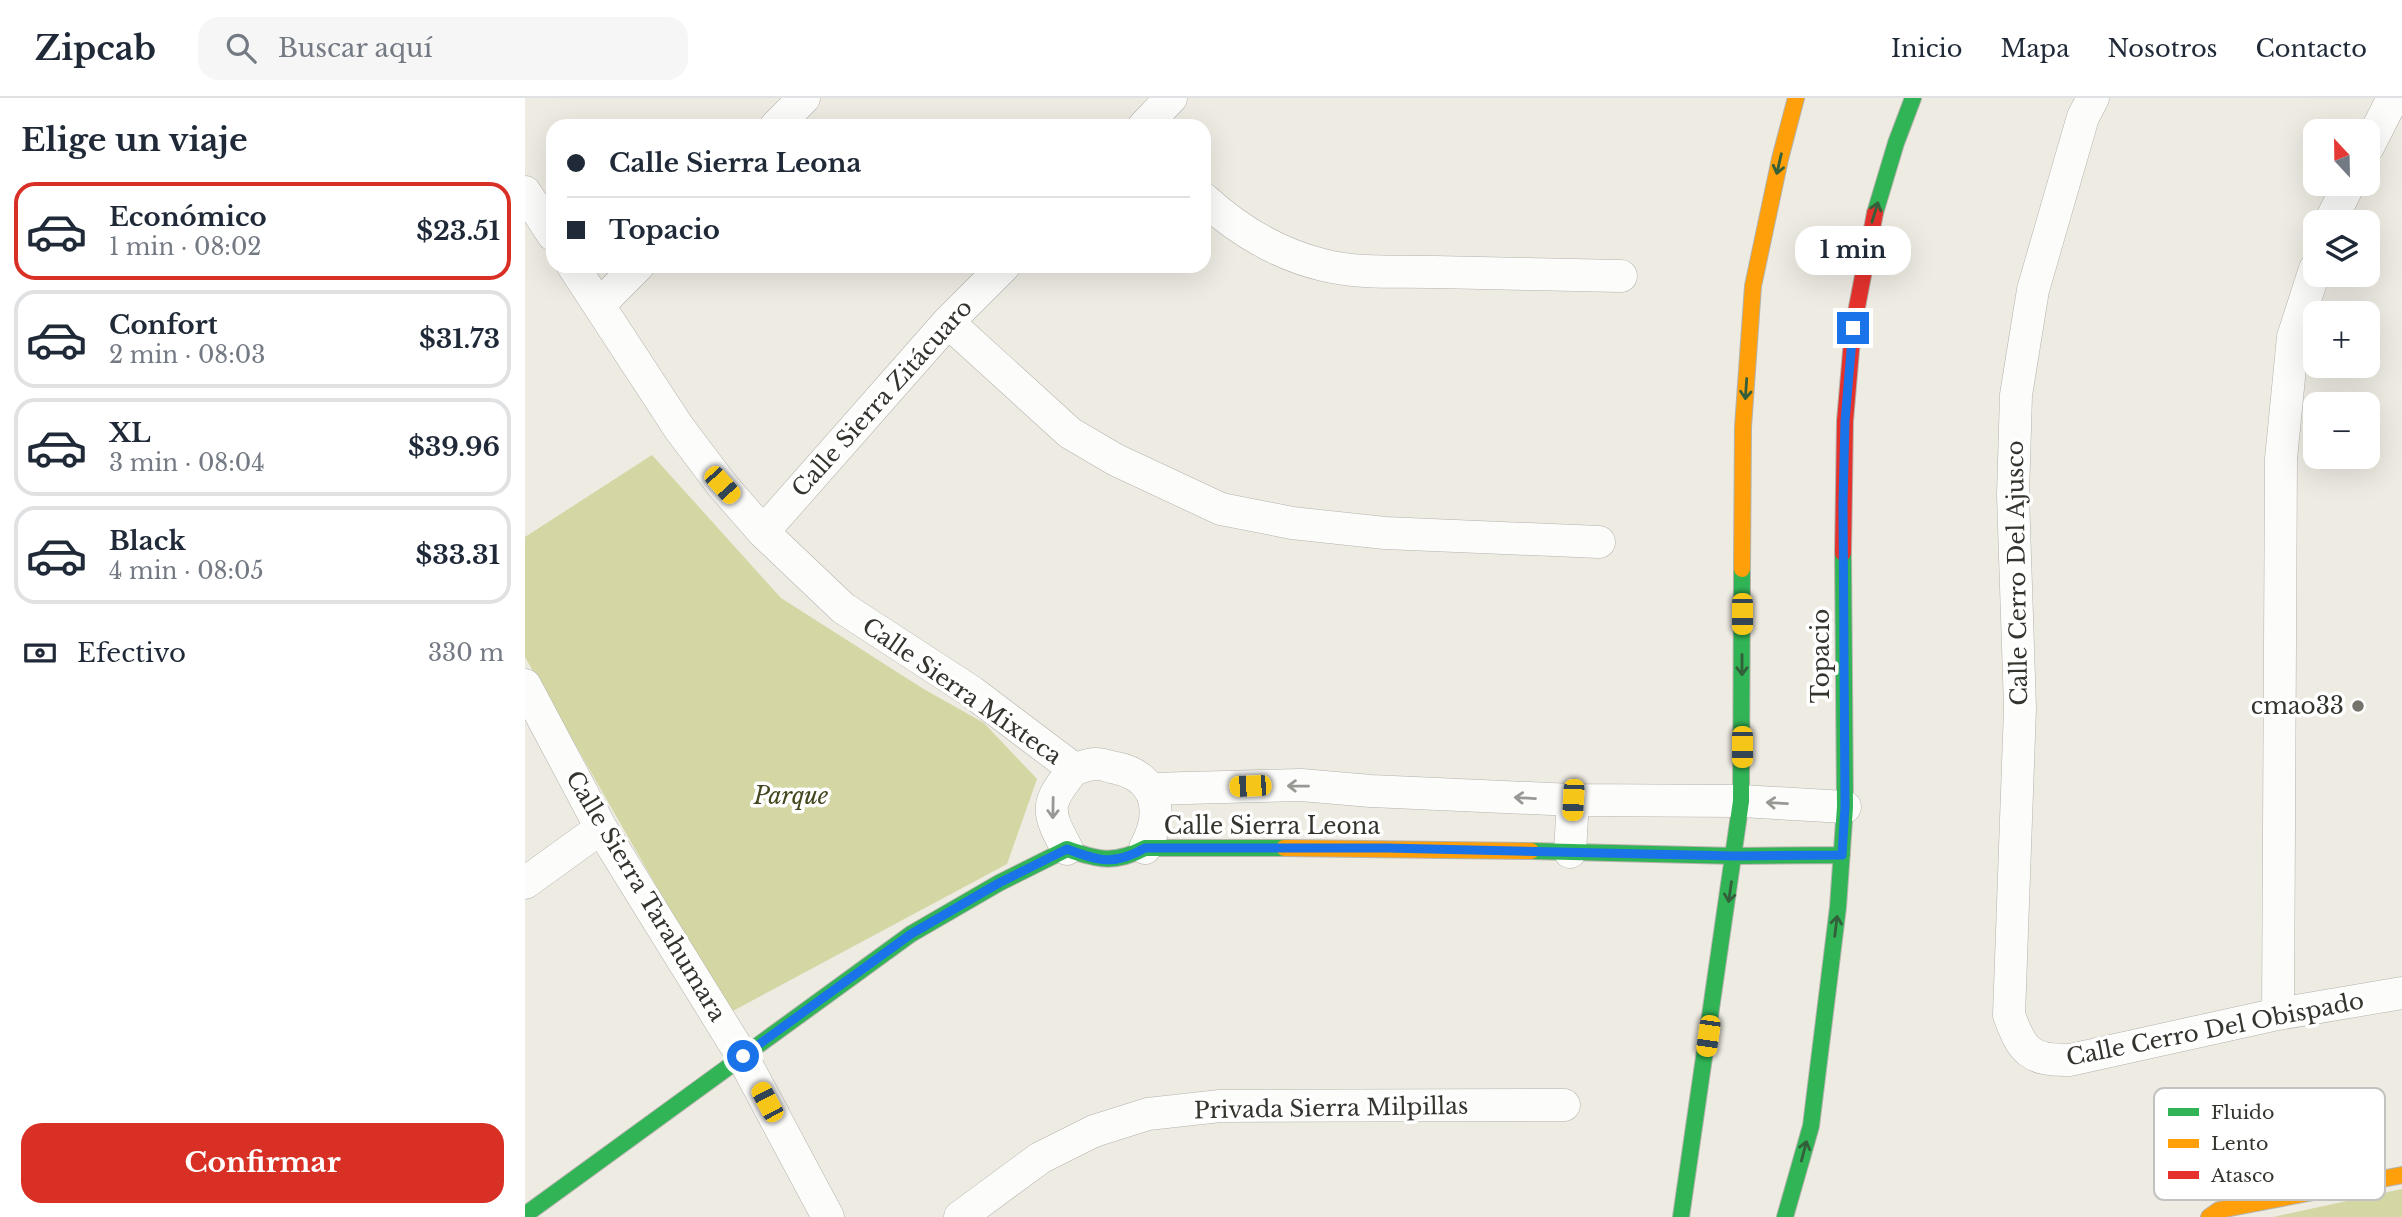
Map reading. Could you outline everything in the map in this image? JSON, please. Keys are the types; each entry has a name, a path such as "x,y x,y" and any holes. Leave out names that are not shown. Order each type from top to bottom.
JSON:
{"street":[{"path":"783,119 804,98"},
{"path":"1151,119 1171,98"},
{"path":"1681,1217 1741,801 1743,427 1752,299 1777,172 1796,98"},
{"name":"Topacio","path":"1785,1217 1811,1126 1842,855 1845,807 1843,504 1845,421 1853,328 1872,222 1913,98"},
{"name":"Calle Cerro Del Ajusco","path":"2029,1052 2017,1035 2009,1015 2020,708 2013,495 2015,395 2032,290 2083,117 2093,98"},
{"path":"2380,123 2393,98"},
{"path":"525,192 546,224"},
{"path":"1211,205 1227,220 1264,243 1295,257 1325,266 1374,271 1621,276"},
{"name":"Calle Sierra Mixteca","path":"578,273 679,428 722,485 763,532 843,608 972,692 1074,769 1096,764 1132,772 1150,789"},
{"path":"599,305 631,273"},
{"name":"Calle Sierra Zitácuaro","path":"763,532 948,322 997,273"},
{"path":"2278,1014 2281,459 2293,337 2309,287"},
{"path":"948,322 1070,433 1116,460 1221,509 1292,523 1385,533 1599,542"},
{"name":"Calle Sierra Tarahumara","path":"525,685 601,828 743,1056 828,1217"},
{"path":"525,1215 911,934 999,883 1067,849 1054,825 1051,810 1054,793 1074,769"},
{"path":"1145,848 1154,832 1157,810 1150,789 1301,785 1371,791 1573,800 1741,801 1845,807"},
{"path":"1570,852 1573,800"},
{"path":"525,883 601,828"},
{"name":"Calle Sierra Leona","path":"1067,849 1098,861 1127,859 1145,848 1387,848 1735,856 1842,855"},
{"name":"Calle Cerro Del Obispado","path":"2029,1052 2047,1061 2070,1060 2278,1014 2402,992"},
{"name":"Privada Sierra Milpillas","path":"960,1217 1040,1158 1094,1131 1148,1114 1220,1106 1564,1105"},
{"path":"2216,1215 2286,1200"}],"green space":[{"name":"Parque","path":"652,455 781,598 922,688 984,723 1037,779 1007,864 729,1013 525,657 525,537"},
{"path":"2402,1189 2402,1217 2273,1217 2351,1200 2385,1200 2385,1193"}],"traffic: fast":[{"path":"1875,213 1913,98"},
{"path":"1785,1217 1811,1126 1838,907 1845,807 1843,553"},
{"path":"1681,1217 1741,801 1742,569"},
{"path":"525,1215 911,934 999,883 1067,849 1106,859 1125,856 1145,848 1284,848"},
{"path":"1531,851 1735,856 1842,855"}],"traffic: slow":[{"path":"1742,569 1743,427 1753,286 1796,98"},
{"path":"1284,848 1531,851"},
{"path":"2385,1178 2402,1175"},
{"path":"2209,1217 2219,1210 2271,1200"}],"traffic: jam":[{"path":"1843,553 1845,421 1853,328 1875,213"}],"place":[{"name":"cmao33","path":"2358,706"}],"route":[{"path":"743,1056 911,934 999,883 1067,849 1098,861 1127,859 1145,848 1387,848 1735,856 1842,855 1845,807 1843,504 1845,421 1853,328"}]}
